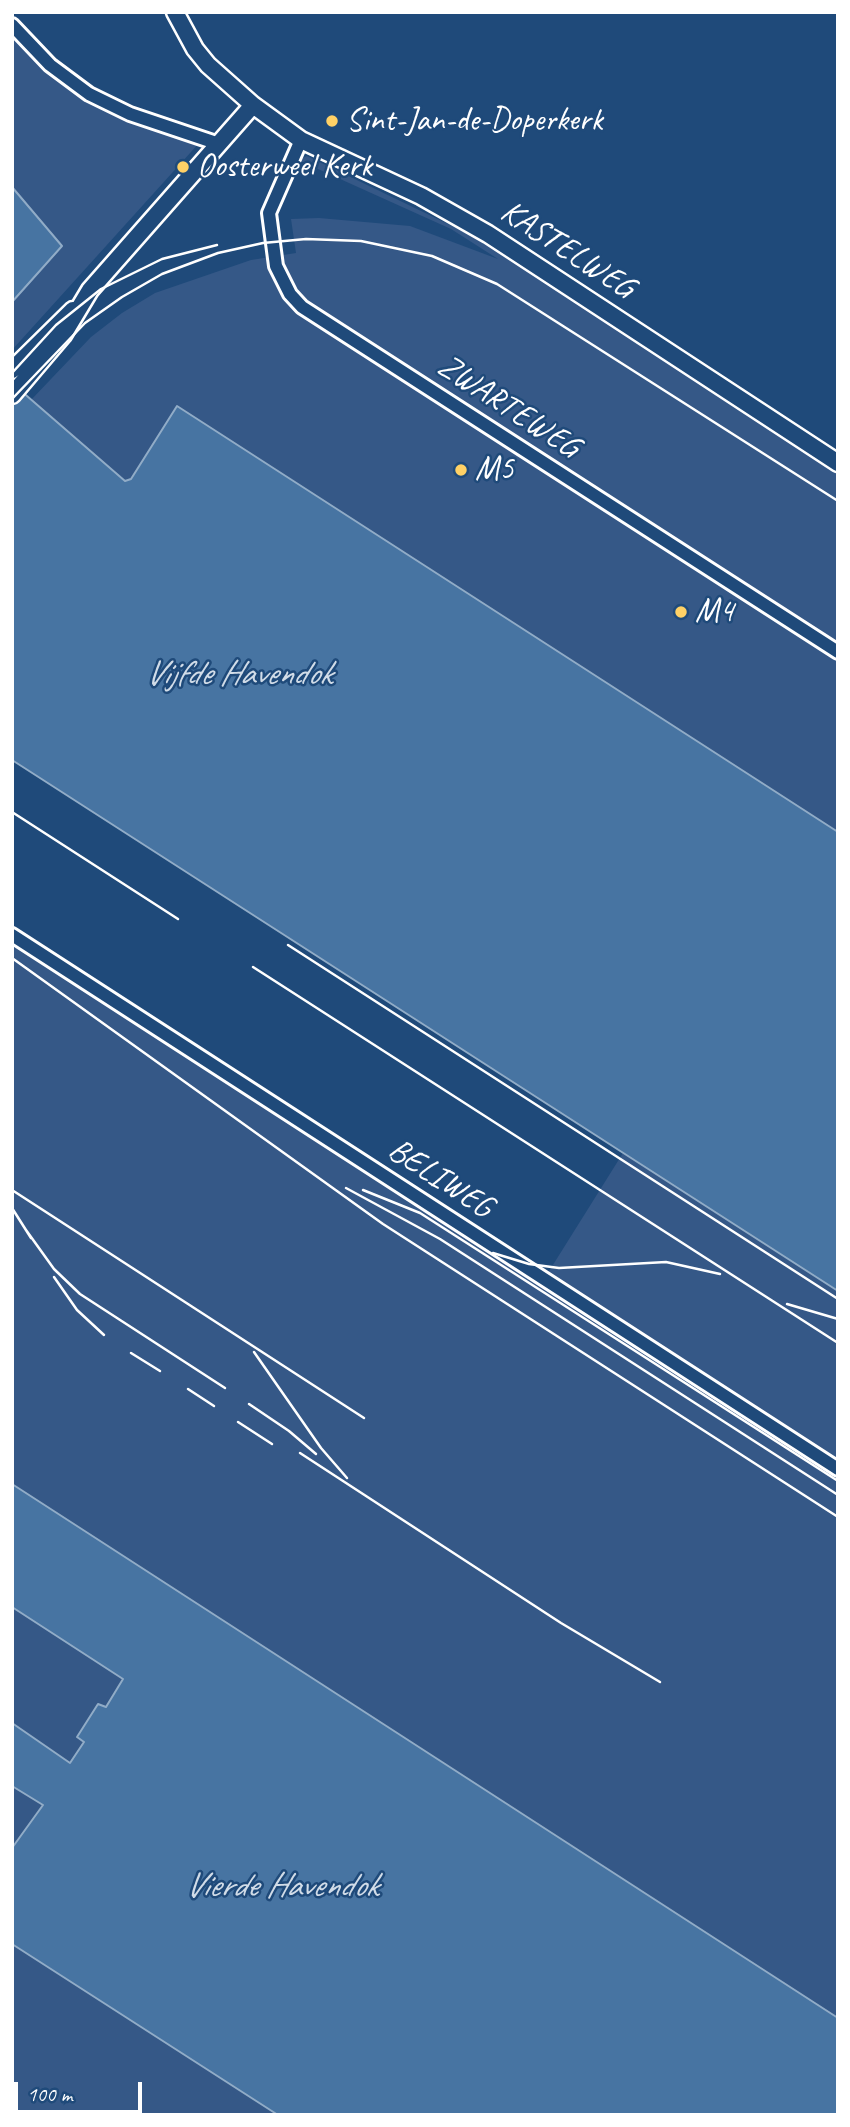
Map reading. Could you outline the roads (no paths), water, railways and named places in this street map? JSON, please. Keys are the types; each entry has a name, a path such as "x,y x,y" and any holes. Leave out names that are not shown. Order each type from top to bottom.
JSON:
{"main road":[{"name":"KASTELWEG","path":"175,12 195,49 253,105 301,140 421,196 488,234 838,463"},
{"path":"15,367 54,326 80,304 253,105"},
{"path":"12,395 63,335 80,304"}],"street":[{"path":"12,25 50,65 89,94 130,114 219,144"},
{"name":"ZWARTEWEG","path":"301,140 269,213 276,266 290,294 302,307 838,652"},
{"name":"BELIWEG","path":"12,936 838,1469"}],"water":[{"path":"12,187 62,246 12,302"},
{"name":"Vijfde Havendok","path":"12,383 125,481 131,479 177,406 838,832 838,1291 12,760"},
{"name":"Vierde Havendok","path":"12,1484 838,2018 838,2115 278,2115 12,1944 12,1848 43,1805 12,1786 12,1723 70,1763 84,1742 77,1737 98,1704 106,1707 123,1679 12,1607"}],"railway":[{"path":"12,399 85,323 162,274 218,253 263,243 306,239 361,241 432,256 497,284 838,501"},
{"path":"12,373 56,325 101,289 162,259 217,245"},
{"path":"12,812 178,919"},
{"path":"288,945 838,1299"},
{"path":"12,958 383,1224 838,1517"},
{"path":"253,967 838,1343"},
{"path":"346,1188 440,1239 838,1495"},
{"path":"12,1190 364,1418"},
{"path":"363,1190 420,1213 838,1481"},
{"path":"12,1208 31,1238"},
{"path":"26,1230 54,1269 80,1294 225,1388"},
{"path":"493,1253 529,1264 559,1268 666,1262 720,1274"},
{"path":"54,1277 77,1310 104,1335"},
{"path":"787,1304 838,1319"},
{"path":"254,1352 321,1448 347,1478"},
{"path":"131,1353 160,1371"},
{"path":"188,1389 214,1406"},
{"path":"249,1404 289,1431 316,1454"},
{"path":"238,1422 272,1444"},
{"path":"300,1453 561,1623 660,1682"}],"place":[{"name":"Sint-Jan-de-Doperkerk","path":"332,121"},
{"name":"Oosterweel Kerk","path":"183,167"},
{"name":"M5","path":"461,470"},
{"name":"M4","path":"681,612"}]}
